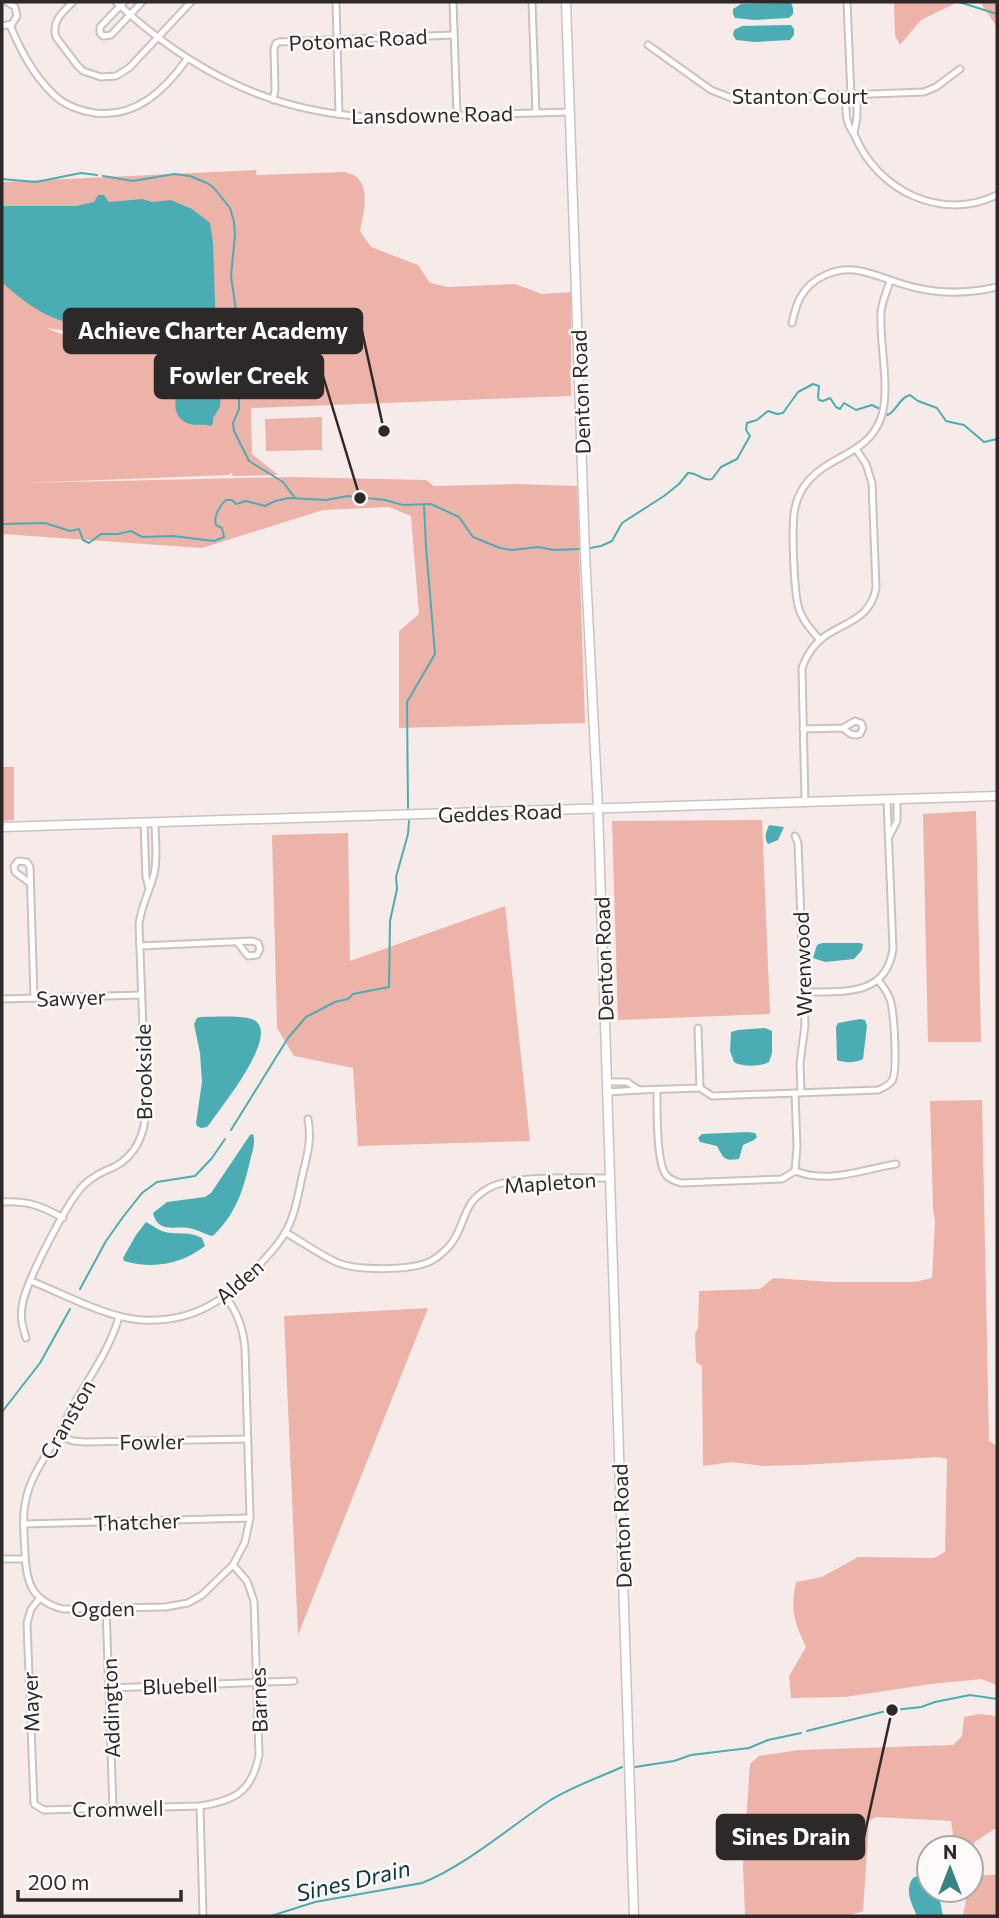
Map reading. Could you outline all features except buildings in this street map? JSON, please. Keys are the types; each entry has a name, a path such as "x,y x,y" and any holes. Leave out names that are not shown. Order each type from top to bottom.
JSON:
{"street":[{"path":"73,2 56,22 55,35 77,65 91,75 106,77 123,72 191,2"},
{"path":"120,3 101,26 101,35 109,36 142,2"},
{"path":"336,2 339,114"},
{"path":"453,2 457,115"},
{"path":"532,2 536,113"},
{"name":"Denton Road","path":"566,2 585,554 598,807 634,1916"},
{"path":"847,2 851,96 847,119 872,166 896,187 935,204 973,203 997,195"},
{"path":"2,26 10,25 14,21 16,16 12,3"},
{"name":"Lansdowne Road","path":"120,3 157,38 187,59 227,81 273,100 316,111 384,118 570,111"},
{"path":"10,25 21,52 46,86 70,106 87,112 111,114 134,109 155,95 187,59"},
{"name":"Potomac Road","path":"273,100 276,43 454,35"},
{"name":"Stanton Court","path":"648,45 711,90 726,97 751,99 923,92 936,87 960,69"},
{"path":"851,96 857,117 854,133"},
{"path":"792,323 802,294 826,275 840,271 864,271 918,289 943,292 997,287"},
{"path":"820,640 803,619 797,601 793,521 795,506 809,480 872,435 881,417 881,313 890,281"},
{"path":"805,803 802,668 807,655 820,640 861,614 874,595 876,580 872,483 866,464 856,449"},
{"path":"803,729 843,728"},
{"name":"Geddes Road","path":"2,827 997,796"},
{"path":"889,838 897,821 897,800"},
{"path":"804,992 857,990 868,987 878,980 888,966 893,950 887,801"},
{"name":"Brookside","path":"144,822 146,877 149,888"},
{"name":"Brookside","path":"26,1338 21,1310 24,1297 62,1218 84,1184 124,1161 135,1149 144,1131 146,1109 139,918 156,867 155,822"},
{"name":"Wrenwood","path":"795,836 798,843 805,1025 800,1063 795,1171"},
{"path":"30,883 34,998"},
{"path":"140,946 237,942"},
{"path":"608,1092 700,1088 712,1096 878,1090 886,1087 892,1081 895,1068 892,1009 887,993 878,980"},
{"name":"Sawyer","path":"2,999 141,995"},
{"path":"698,1028 700,1088"},
{"path":"607,1082 631,1083 639,1090"},
{"path":"656,1090 660,1161 663,1171 671,1180 681,1183 782,1179 795,1171 810,1177 826,1178 896,1164"},
{"name":"Alden","path":"32,1280 119,1317 141,1320 167,1319 197,1312 226,1297 255,1269 285,1232 292,1216 310,1142 308,1119"},
{"name":"Mapleton","path":"285,1232 336,1262 346,1265 365,1268 410,1266 430,1261 446,1249 470,1204 491,1186 513,1181 610,1178"},
{"path":"2,1202 21,1201 35,1204 62,1218"},
{"path":"226,1297 236,1311 244,1334 248,1428 250,1518 245,1542 233,1565"},
{"name":"Cranston","path":"24,1524 24,1507 29,1488 73,1406 99,1365 119,1317"},
{"name":"Fowler","path":"58,1435 85,1442 248,1439"},
{"name":"Thatcher","path":"24,1524 250,1518"},
{"name":"Ogden","path":"24,1524 29,1583 40,1598 63,1609 188,1603 202,1595 233,1565"},
{"path":"2,1559 25,1559"},
{"name":"Barnes","path":"200,1806 230,1800 242,1790 254,1774 259,1755 253,1596 243,1575 233,1565"},
{"name":"Mayer","path":"38,1807 34,1804 27,1623 31,1609 40,1598"},
{"name":"Addington","path":"106,1608 113,1808"},
{"name":"Bluebell","path":"109,1688 294,1681"},
{"path":"200,1806 203,1916"},
{"name":"Cromwell","path":"38,1807 44,1810 200,1806"}],"shaded area":[{"path":"894,2 958,2 921,20 900,45 895,36"},
{"path":"980,2 997,2 997,27"},
{"path":"256,170 257,177 345,172 355,176 363,187 365,202 360,231 371,247 418,265 430,283 448,287 515,284 542,294 571,292 571,396 251,408 252,454 278,475 233,476 232,473 24,483 292,477 426,480 434,486 577,486 585,723 399,728 399,631 419,614 411,516 389,507 323,510 202,548 2,534 2,182","holes":["47,328 117,338 81,338 63,335"]},
{"path":"322,417 322,450 266,451 265,419"},
{"path":"2,767 14,767 14,820 2,821"},
{"path":"976,811 981,1042 928,1042 923,814"},
{"path":"762,820 770,1014 618,1020 612,821"},
{"path":"348,833 350,961 505,906 530,1141 358,1146 353,1068 294,1056 277,1028 272,835"},
{"path":"982,1100 989,1441 997,1446 997,1685 981,1679 845,1697 791,1698 789,1676 806,1647 794,1616 796,1582 822,1577 858,1557 934,1558 945,1552 947,1459 938,1457 763,1466 732,1462 703,1466 702,1366 696,1362 695,1334 698,1328 699,1291 760,1289 773,1278 831,1282 915,1282 932,1278 935,1222 930,1101"},
{"path":"428,1308 298,1635 284,1316"},
{"path":"979,1714 997,1716 996,1828 985,1835 953,1834 951,1821 876,1817 869,1821 863,1911 847,1916 745,1916 743,1865 750,1764 759,1756 799,1750 953,1745 962,1736 964,1717"},
{"path":"997,1875 997,1916 963,1916 965,1904 985,1904 985,1876"}],"water":[{"path":"791,3 793,14 789,18 755,20 735,18 733,14 733,9 741,4"},
{"path":"791,25 794,35 790,40 755,42 736,40 733,35 734,30 742,26"},
{"path":"98,195 104,195 109,202 171,200 192,209 210,223 221,386 220,407 211,426 185,422 178,415 175,405 182,356 179,344 163,326 144,322 91,327 65,322 32,306 2,282 2,206 76,206 94,202"},
{"path":"769,825 784,827 778,840 768,844 766,836"},
{"path":"863,944 862,950 854,959 825,962 813,958 817,945"},
{"path":"200,1017 249,1018 260,1028 260,1040 246,1071 211,1122 207,1127 201,1128 196,1123 202,1082 194,1024"},
{"path":"865,1020 867,1026 863,1059 850,1062 837,1060 838,1023"},
{"path":"765,1028 772,1031 772,1053 769,1062 751,1066 734,1062 730,1051 731,1032"},
{"path":"755,1133 757,1137 743,1145 739,1159 725,1158 717,1146 700,1142 698,1138 702,1134"},
{"path":"253,1134 253,1148 241,1192 228,1218 214,1235 158,1224 153,1213 167,1202 205,1197 211,1193"},
{"path":"146,1222 167,1232 202,1238 205,1246 166,1264 145,1265 124,1261 123,1258"},
{"path":"915,1877 915,1904 941,1904 943,1916 917,1916 910,1897 909,1887"}],"waterway":[{"path":"959,2 997,14"},
{"path":"2,179 36,182 81,173 97,175"},
{"path":"103,176 133,181 174,174 190,176 214,188 230,208 235,235 231,276 237,318 233,364 239,389 239,409 233,423 234,431 249,461 283,482 295,498"},
{"path":"590,548 612,541 622,523 664,496 688,473 712,479 721,467 737,459 750,436 746,430 747,423 757,420 768,411 783,413 798,392 813,384 819,386 819,400 830,398 840,409 844,403 856,410 872,405 880,409"},
{"path":"884,413 888,415 910,395 937,408 946,421 964,425 984,442 997,439"},
{"path":"2,524 45,523 70,531 79,529 83,540 89,543 101,534 131,531 142,537 173,536 214,541 224,537 215,518 226,500 232,500 236,504 246,501 265,506 289,498 326,500 348,496 403,505 431,504 459,517 473,537 500,548 580,549"},
{"path":"408,808 407,702 435,654 424,505"},
{"path":"231,1130 288,1038 306,1017 335,1002 348,999 353,994 389,987 390,921 397,889 396,877 409,821"},
{"path":"80,1289 106,1241 142,1193 157,1182 195,1176 225,1139"},
{"path":"2,1412 40,1363 70,1309"},
{"name":"Sines Drain","path":"807,1731 886,1711 921,1707 970,1695 997,1699"},
{"name":"Sines Drain","path":"635,1767 674,1761 691,1755 749,1748 768,1740 801,1733"},
{"name":"Sines Drain","path":"271,1916 315,1902 422,1883 454,1867 557,1796 622,1767"}],"place":[{"name":"Achieve Charter Academy","path":"384,431"},
{"name":"Fowler Creek","path":"360,498"},
{"name":"Sines Drain","path":"892,1710"}]}
